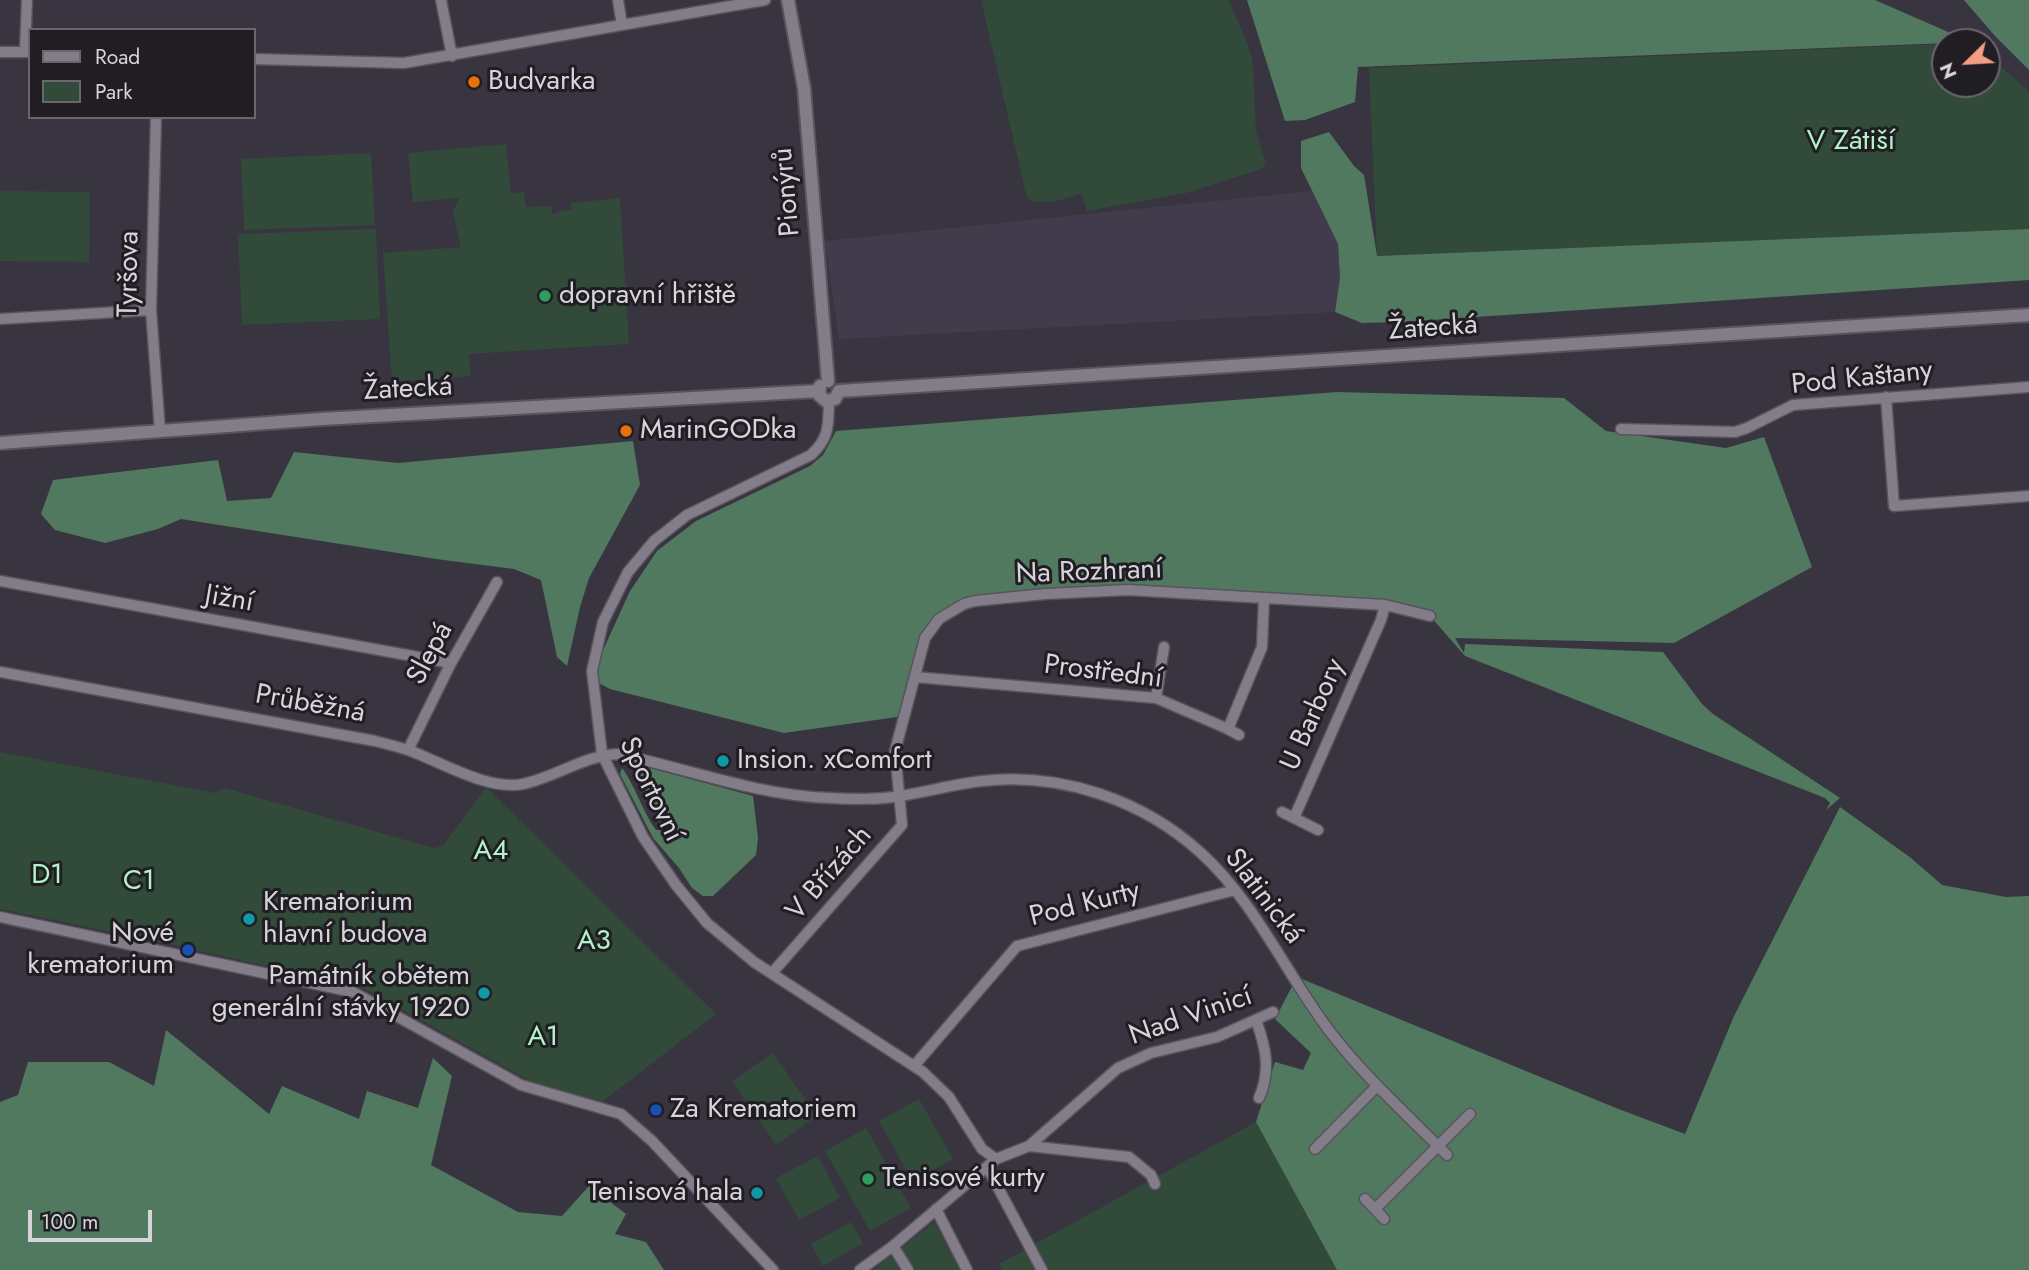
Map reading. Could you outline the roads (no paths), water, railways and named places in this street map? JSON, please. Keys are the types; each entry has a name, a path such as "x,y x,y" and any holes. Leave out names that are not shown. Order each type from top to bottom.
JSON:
{"street":[{"path":"0,52 27,52 27,0"},
{"path":"441,0 452,56"},
{"path":"618,0 622,25"},
{"path":"256,59 404,63 765,0"},
{"name":"Pionýrů","path":"788,0 804,88 828,381"},
{"name":"Tyršova","path":"156,119 151,310 160,431"},
{"path":"0,319 151,310"},
{"name":"Žatecká","path":"839,391 2029,315"},
{"path":"828,381 836,384 839,391 835,399 829,401 821,397 818,391 820,385 828,381"},
{"name":"Pod Kaštany","path":"1621,429 1735,432 1794,405 2029,387"},
{"name":"Žatecká","path":"0,443 335,419 818,391"},
{"path":"1886,397 1894,506 2029,496"},
{"name":"Sportovní","path":"829,401 828,434 822,445 811,455 687,516 654,541 628,572 603,622 592,671 602,754 643,837 676,885 707,923 754,962 914,1066 949,1097 992,1163 1042,1270"},
{"name":"Jižní","path":"0,581 451,663"},
{"name":"Slepá","path":"408,750 451,663 497,582"},
{"name":"Na Rozhraní","path":"900,796 895,751 925,638 939,619 964,604 1045,594 1128,590 1385,605 1430,616"},
{"path":"1228,729 1262,647 1264,598"},
{"name":"U Barbory","path":"1294,818 1381,620 1385,605"},
{"path":"1156,698 1164,647"},
{"name":"Průběžná","path":"0,672 375,741 408,750 498,785 520,785 602,754"},
{"name":"Prostřední","path":"915,677 1156,698 1239,734"},
{"name":"Slatinická","path":"602,754 619,754 774,792 805,797 873,799 947,786 1022,779 1085,789 1114,798 1144,812 1200,853 1235,890 1330,1032 1377,1086 1447,1155"},
{"name":"V Břízách","path":"772,974 897,832 903,817 900,796"},
{"path":"1282,812 1318,830"},
{"name":"Pod Kurty","path":"914,1066 1017,946 1235,890"},
{"path":"0,917 170,949 353,992 521,1085 621,1114 652,1141 773,1270"},
{"name":"Nad Vinicí","path":"1029,1146 1118,1068 1151,1053 1217,1037 1273,1012"},
{"path":"1256,1020 1267,1054 1268,1070 1259,1098"},
{"path":"1315,1149 1377,1086"},
{"path":"1375,1209 1470,1114"},
{"path":"860,1270 893,1246 992,1163 1029,1146 1129,1157 1150,1175 1155,1184"},
{"path":"1365,1199 1384,1219"},
{"path":"936,1209 967,1270"},
{"path":"893,1246 908,1270"}],"place":[{"name":"Budvarka","path":"474,82"},
{"name":"dopravní hřiště","path":"545,296"},
{"name":"MarinGODka","path":"626,431"},
{"name":"Insion. xComfort","path":"723,761"},
{"name":"Krematorium hlavní budova","path":"249,919"},
{"name":"Nové krematorium","path":"188,950"},
{"name":"Památník obětem generální stávky 1920","path":"484,993"},
{"name":"Za Krematoriem","path":"656,1110"},
{"name":"Tenisové kurty","path":"868,1179"},
{"name":"Tenisová hala","path":"757,1193"}],"park label":[{"name":"V Zátiší","path":"1851,142"},
{"name":"A4","path":"491,852"},
{"name":"D1","path":"47,876"},
{"name":"C1","path":"139,882"},
{"name":"A3","path":"594,942"},
{"name":"A1","path":"543,1038"}]}
